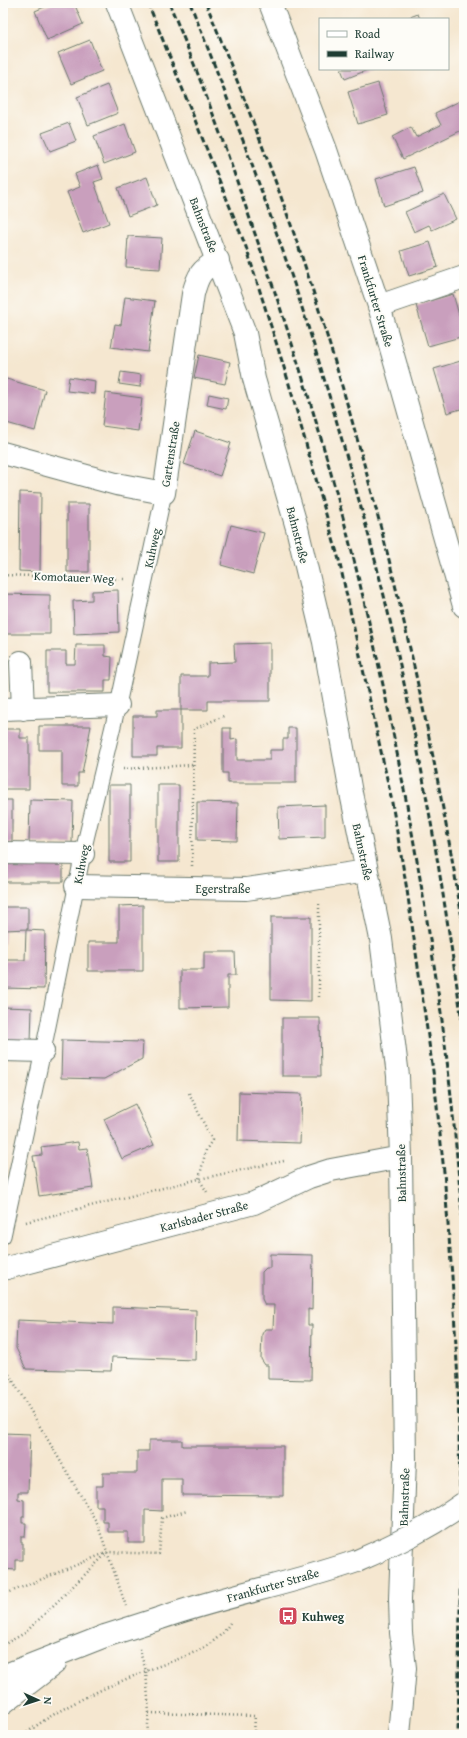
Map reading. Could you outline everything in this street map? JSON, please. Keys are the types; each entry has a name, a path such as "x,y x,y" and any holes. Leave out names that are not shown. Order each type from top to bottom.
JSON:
{"street":[{"name":"Bahnstraße","path":"117,3 218,260 245,333 254,379 297,528 324,642 351,793 381,939 398,1076 401,1157 405,1459 400,1606 404,1668 399,1735"},
{"name":"Frankfurter Straße","path":"270,3 326,150 379,306 459,564 464,606"},
{"name":"Gartenstraße","path":"3,453 116,484 164,493 193,294 197,280 204,268 218,260"},
{"path":"379,306 464,277"},
{"path":"21,662 13,709 118,705"},
{"path":"3,853 83,854"},
{"name":"Egerstraße","path":"76,886 246,889 367,871"},
{"path":"3,1050 43,1051"},
{"name":"Karlsbader Straße","path":"3,1269 254,1202 309,1177 331,1170 401,1157"},
{"name":"Frankfurter Straße","path":"74,1649 105,1636 192,1608 357,1560 398,1544 428,1527 464,1503"},
{"path":"3,1676 28,1665 74,1649"},
{"path":"3,1703 74,1649"}],"lane":[{"name":"Kuhweg","path":"4,1232 43,1051 76,886 118,705 164,493"}],"path":[{"name":"Komotauer Weg","path":"3,575 145,579"},
{"path":"192,888 194,729 226,715"},
{"path":"102,770 193,765"},
{"path":"319,997 320,878"},
{"path":"189,1093 212,1140 206,1150 199,1179 220,1212"},
{"path":"4,1232 199,1179 292,1159"},
{"path":"3,1364 97,1523 127,1610"},
{"path":"3,1595 108,1552 159,1554 162,1518 186,1511"},
{"path":"3,1645 25,1633 108,1552"},
{"path":"24,1735 59,1712 87,1697 146,1671 191,1654 226,1630 247,1593"},
{"path":"139,1647 146,1671 148,1735"},
{"path":"148,1713 255,1716 254,1735"}],"building":[{"path":"54,3 74,3 83,24 47,40 35,11"},
{"path":"418,14 420,18 408,18"},
{"path":"90,40 102,71 71,84 58,53"},
{"path":"341,70 368,70 345,79"},
{"path":"378,83 388,115 358,124 348,92"},
{"path":"107,85 118,113 88,125 77,97"},
{"path":"464,99 464,129 403,159 392,137 411,127 416,137 441,125 435,113"},
{"path":"69,123 76,141 50,151 42,133"},
{"path":"125,124 135,152 104,164 94,136"},
{"path":"98,165 103,179 94,182 109,223 83,233 67,192 80,187 75,174"},
{"path":"414,167 423,193 384,206 376,179"},
{"path":"147,177 157,205 128,216 118,188"},
{"path":"444,194 456,219 432,230 429,225 414,232 405,212"},
{"path":"128,236 162,238 160,269 126,267"},
{"path":"430,242 438,267 409,276 401,251"},
{"path":"453,294 459,315 464,314 464,336 428,346 416,305"},
{"path":"125,297 155,301 148,352 111,347 115,324 121,325"},
{"path":"199,355 230,362 225,384 194,378"},
{"path":"464,360 464,408 447,413 434,369"},
{"path":"121,372 141,375 140,387 119,384"},
{"path":"69,377 95,381 94,394 67,391"},
{"path":"3,378 45,390 35,431 3,422"},
{"path":"106,393 142,398 138,431 102,426"},
{"path":"209,394 228,398 226,409 207,405"},
{"path":"195,431 231,443 220,476 184,464"},
{"path":"20,492 41,493 40,572 19,571"},
{"path":"67,504 89,504 89,572 67,572"},
{"path":"4,520 4,532 3,532"},
{"path":"231,525 264,533 253,574 221,565"},
{"path":"118,590 119,632 74,634 73,601 92,600 92,591"},
{"path":"3,594 50,595 50,634 3,634"},
{"path":"270,643 270,701 208,701 208,710 181,710 181,676 208,676 208,663 235,662 234,644"},
{"path":"76,645 105,645 105,656 112,657 111,680 105,680 105,692 47,692 47,651 66,651 66,664 75,664"},
{"path":"157,710 181,710 181,748 157,748 157,756 133,756 133,716 157,716"},
{"path":"39,726 91,726 82,773 78,773 78,786 62,786 62,750 39,750"},
{"path":"223,728 231,728 231,740 237,739 237,760 270,760 270,750 283,750 283,739 288,739 288,728 296,728 296,783 228,783 228,773 223,773"},
{"path":"3,729 20,729 20,738 29,738 29,789 3,789"},
{"path":"109,785 130,785 130,862 109,862"},
{"path":"158,785 179,785 179,862 158,862"},
{"path":"3,800 12,800 12,843 3,843"},
{"path":"30,800 73,801 72,844 29,843"},
{"path":"197,802 238,803 237,841 197,840"},
{"path":"325,805 325,837 279,839 278,807"},
{"path":"3,859 63,860 63,882 3,882"},
{"path":"143,905 143,971 88,971 88,942 119,942 119,906"},
{"path":"3,907 28,907 28,929 5,930 4,944 3,944"},
{"path":"271,917 311,917 311,1001 271,1000"},
{"path":"26,930 45,931 44,989 3,988 3,960 25,960"},
{"path":"204,952 235,952 236,975 228,975 228,1007 180,1008 180,970 204,970"},
{"path":"3,1007 32,1008 31,1043 3,1042"},
{"path":"282,1018 320,1018 321,1076 282,1076"},
{"path":"62,1040 143,1042 142,1059 104,1079 61,1078"},
{"path":"239,1092 302,1094 300,1143 238,1141"},
{"path":"135,1104 154,1145 122,1159 104,1119"},
{"path":"78,1142 79,1149 87,1148 93,1188 39,1196 33,1156 42,1155 41,1147"},
{"path":"270,1254 313,1255 312,1310 308,1309 308,1325 312,1325 311,1380 268,1379 268,1365 265,1365 261,1359 262,1334 265,1329 273,1329 274,1305 265,1305 262,1299 262,1272 266,1268 270,1268"},
{"path":"113,1307 196,1310 195,1360 112,1357 111,1371 26,1369 16,1348 17,1320 113,1324"},
{"path":"3,1433 30,1434 28,1492 18,1492 18,1499 24,1500 24,1517 22,1517 22,1523 26,1523 25,1537 21,1537 21,1543 23,1543 23,1560 16,1560 16,1570 3,1569"},
{"path":"149,1440 182,1440 182,1446 283,1446 283,1496 182,1495 182,1479 162,1479 162,1511 145,1510 145,1543 128,1543 128,1532 108,1532 108,1522 103,1522 103,1506 96,1506 96,1486 103,1486 103,1473 137,1473 137,1451 149,1451"}],"railway":[{"path":"148,3 246,247 287,377 339,560 391,797 407,890 434,1078 444,1172 452,1276 458,1381 461,1545 458,1735"},
{"path":"169,3 214,116 279,304 325,451 359,581 385,694 418,864 441,1010 449,1075 464,1239"},
{"path":"190,3 251,163 296,289 333,408 376,563 407,697 433,832 464,1036"},
{"path":"206,3 280,193 302,257 353,423 416,675 450,845 464,931"}],"place":[{"name":"Kuhweg","path":"288,1616"}]}
